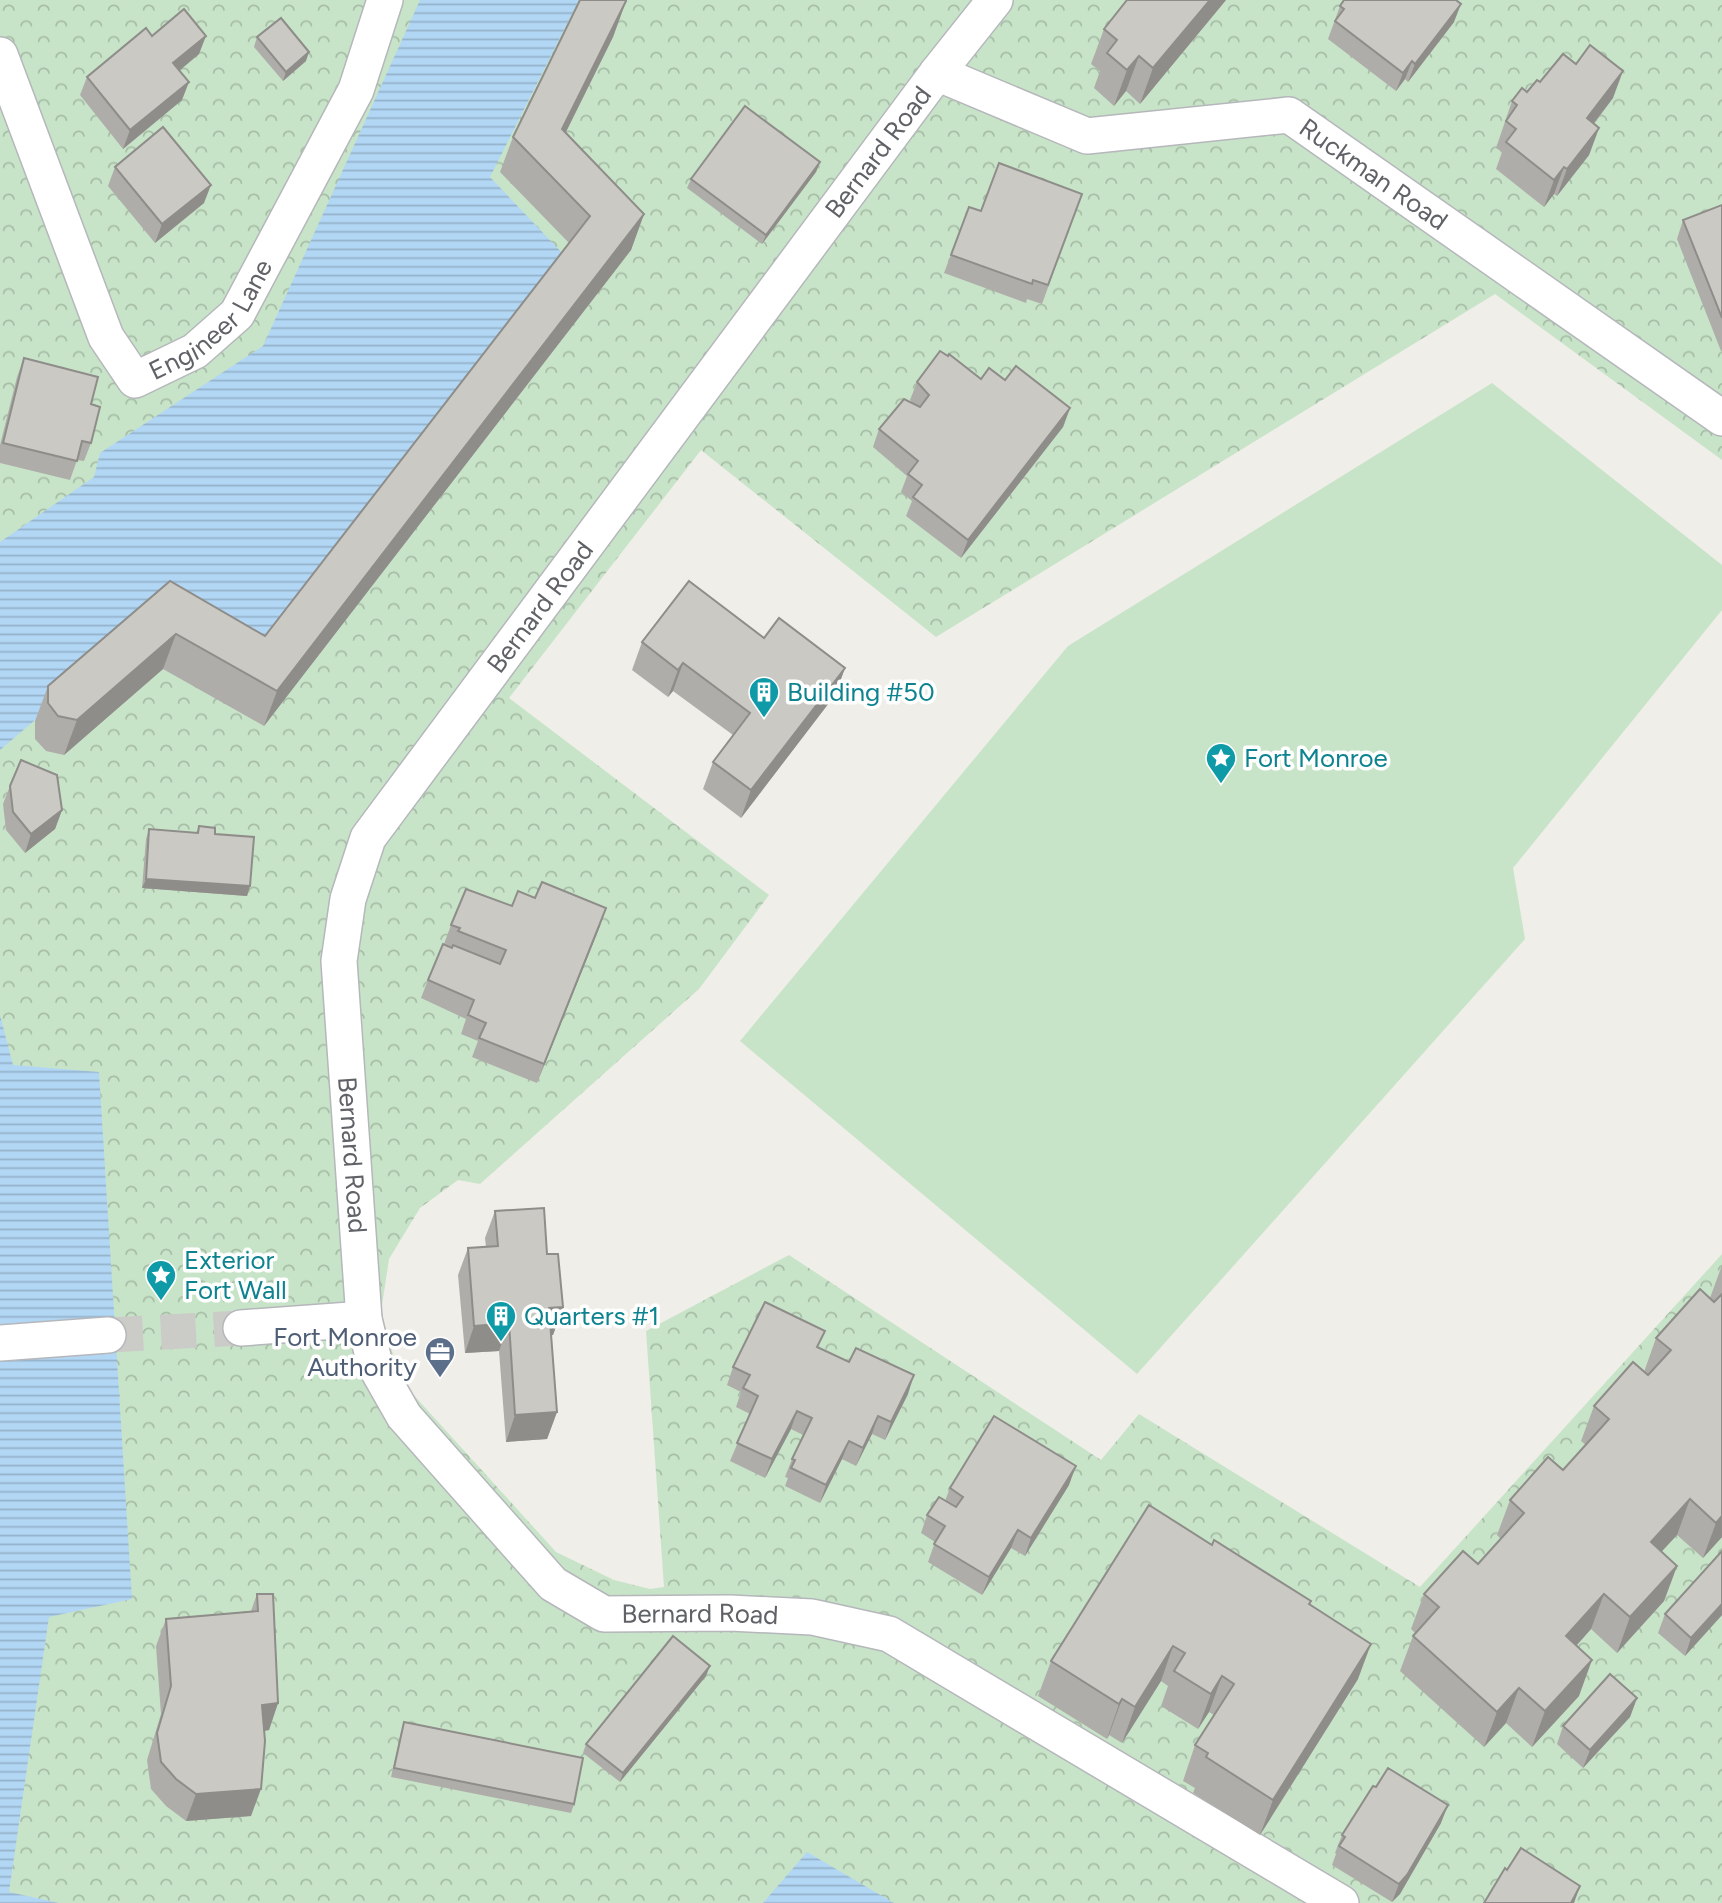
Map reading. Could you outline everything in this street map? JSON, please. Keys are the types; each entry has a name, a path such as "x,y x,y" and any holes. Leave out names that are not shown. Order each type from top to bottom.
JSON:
{"street":[{"name":"Engineer Lane","path":"0,55 106,337 135,380 195,351 237,314 356,90 385,0"},
{"name":"Bernard Road","path":"995,0 937,73 368,838 348,899 339,961 364,1319 375,1366 404,1416 553,1584 583,1602 604,1614 730,1613 812,1617 889,1634 1341,1903"},
{"name":"Ruckman Road","path":"937,73 1087,136 1289,115 1722,418"},
{"path":"241,1328 364,1319"},
{"path":"0,1343 108,1335"}],"green space":[{"path":"0,0 1722,0 1722,460 1495,294 936,637 701,450 509,698 769,895 699,989 480,1184 458,1180 420,1208 389,1259 381,1312 395,1361 410,1391 556,1552 614,1580 650,1589 664,1587 646,1331 789,1255 1101,1460 1139,1414 1420,1587 1722,1254 1722,1903 0,1903"},
{"path":"1492,383 1722,565 1722,610 1513,868 1525,939 1137,1374 740,1041 1068,646"}],"water":[{"path":"420,0 579,0 490,177 564,255 250,666 157,616 0,750 0,542 94,477 100,453 263,346"},
{"path":"0,1015 13,1065 99,1072 132,1599 49,1617 9,1892 59,1903 0,1903"},
{"path":"807,1852 894,1903 763,1903"}],"building":[{"path":"580,0 626,1 562,129 644,214 277,691 176,634 77,720 58,716 48,703 48,686 170,581 265,636 590,216 513,137"},
{"path":"1127,0 1210,0 1153,68 1139,56 1127,70 1107,53 1117,40 1104,29"},
{"path":"1344,0 1456,0 1461,4 1415,64 1412,61 1403,73 1335,21 1344,9 1340,6"},
{"path":"184,9 206,36 173,63 189,82 130,130 87,77 146,28 152,36"},
{"path":"281,18 309,52 286,72 257,37"},
{"path":"1590,45 1623,71 1587,118 1599,128 1567,169 1564,167 1554,180 1506,142 1516,129 1506,121 1517,105 1512,101 1522,88 1527,92 1537,80 1540,82 1563,54 1576,64"},
{"path":"745,106 820,162 766,235 691,179"},
{"path":"163,127 211,185 162,224 115,167"},
{"path":"999,163 1082,194 1048,285 1033,280 1032,284 951,255 969,207 981,211"},
{"path":"1722,205 1722,318 1683,220"},
{"path":"940,351 948,356 949,354 981,379 989,368 1005,380 1016,366 1070,408 968,540 913,497 922,485 908,474 918,461 879,429 904,399 920,407 929,395 917,382"},
{"path":"24,358 98,377 91,404 100,407 91,443 82,441 77,461 3,443"},
{"name":"Building #50","path":"689,581 764,638 779,618 845,668 751,790 713,762 750,713 683,663 678,670 642,642"},
{"path":"21,760 57,775 62,810 31,834 13,812 10,786"},
{"path":"199,826 215,828 215,834 254,837 250,886 146,879 149,829 198,833"},
{"path":"542,882 606,908 544,1064 479,1038 486,1023 468,1015 474,1000 428,980 443,944 452,948 453,945 500,964 506,950 458,931 460,928 451,925 466,889 512,906 518,891 535,898"},
{"name":"Quarters #1","path":"544,1208 547,1254 558,1254 563,1307 549,1308 557,1412 515,1415 509,1323 474,1326 468,1248 498,1246 495,1211"},
{"path":"1700,1289 1714,1302 1722,1294 1722,1516 1716,1523 1690,1499 1651,1542 1677,1566 1630,1617 1604,1594 1566,1636 1592,1660 1545,1711 1519,1688 1497,1712 1413,1636 1439,1607 1424,1594 1463,1551 1478,1564 1524,1513 1510,1500 1548,1457 1563,1470 1609,1419 1594,1406 1633,1362 1648,1375 1671,1350 1656,1338"},
{"path":"765,1302 825,1331 817,1347 849,1362 856,1348 914,1375 891,1422 878,1416 863,1448 849,1441 826,1485 791,1468 795,1460 792,1459 812,1418 797,1411 772,1459 737,1443 758,1396 743,1388 750,1375 733,1367"},
{"path":"994,1416 1076,1466 1031,1538 1018,1530 989,1577 934,1544 945,1526 927,1515 939,1497 956,1507 963,1497 950,1488"},
{"path":"1149,1505 1212,1545 1214,1540 1311,1601 1309,1604 1371,1644 1273,1800 1206,1757 1208,1753 1195,1745 1234,1684 1222,1676 1211,1694 1174,1671 1185,1653 1173,1646 1135,1707 1122,1699 1119,1704 1051,1661"},
{"path":"1722,1551 1722,1604 1691,1638 1665,1614"},
{"path":"257,1594 273,1594 278,1703 262,1705 265,1741 261,1789 196,1794 176,1779 161,1762 157,1733 171,1686 166,1619 258,1611"},
{"path":"673,1636 710,1666 623,1773 586,1744"},
{"path":"1610,1674 1637,1698 1590,1750 1563,1726"},
{"path":"404,1722 583,1758 574,1804 394,1768"},
{"path":"1388,1768 1448,1805 1399,1884 1339,1846 1345,1837 1342,1835 1373,1786 1376,1787"},
{"path":"1521,1848 1580,1886 1571,1903 1484,1903 1505,1868 1507,1870"}],"tunnel":[{"path":"108,1335 241,1328"}],"place":[{"name":"Building #50","path":"764,719"},
{"name":"Fort Monroe","path":"1221,785"},
{"name":"Exterior Fort Wall","path":"161,1302"},
{"name":"Quarters #1","path":"501,1343"},
{"name":"Fort Monroe Authority","path":"440,1379"}]}
